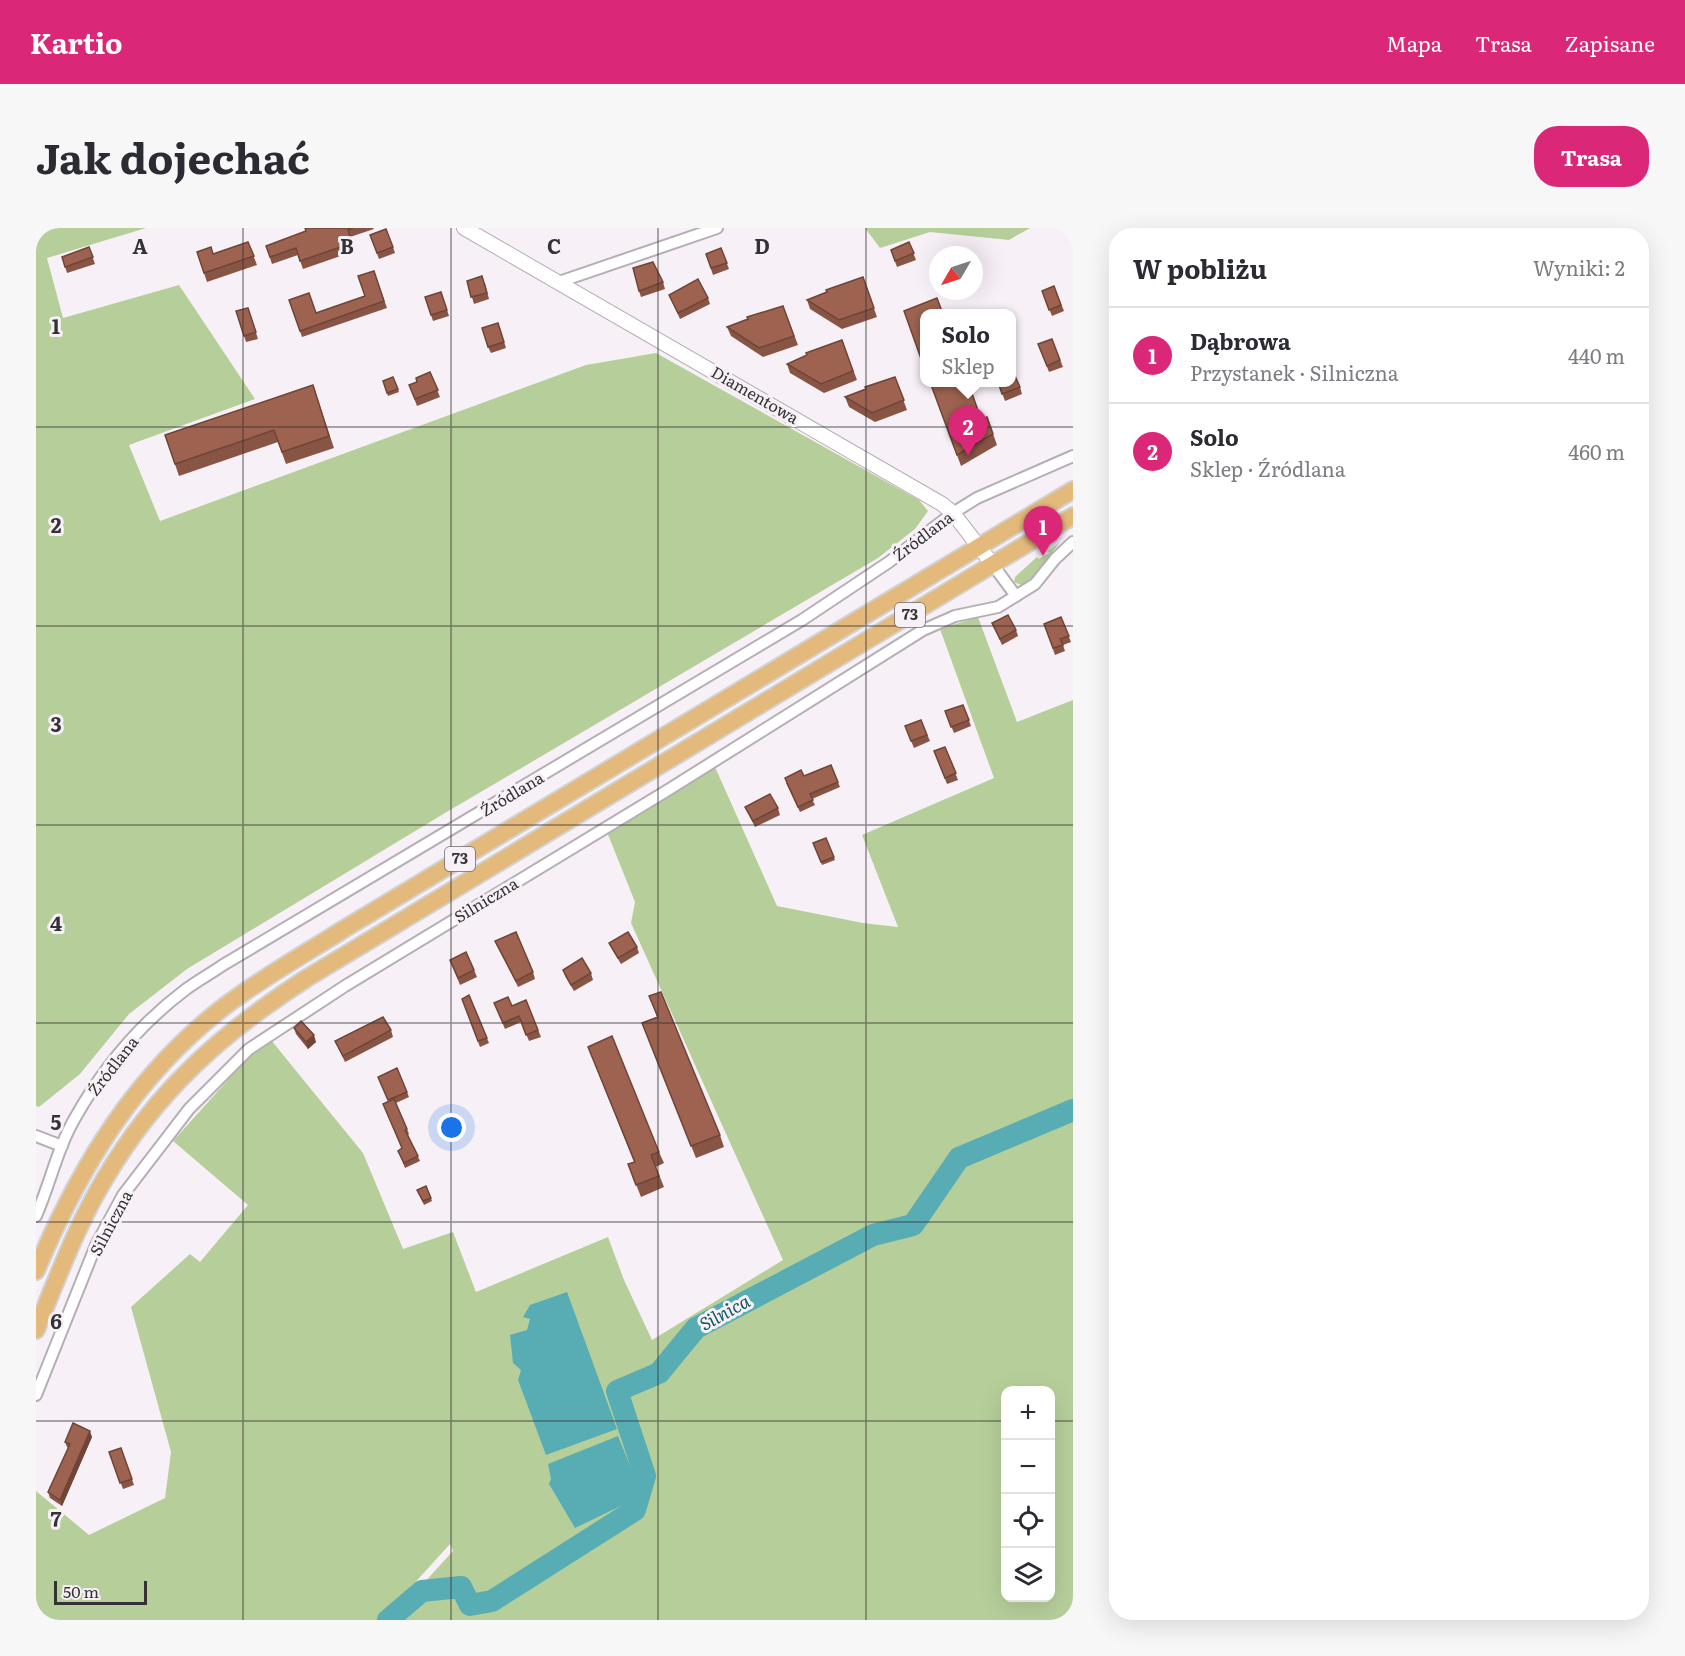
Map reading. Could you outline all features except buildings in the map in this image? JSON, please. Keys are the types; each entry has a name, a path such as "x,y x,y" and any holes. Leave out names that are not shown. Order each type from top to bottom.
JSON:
{"main road":[{"name":"73","path":"36,1271 60,1215 107,1132 127,1104 164,1063 224,1007 344,929 1073,490"},
{"name":"73","path":"36,1330 89,1209 124,1148 181,1078 210,1049 243,1022 307,978 1073,516"}],"street":[{"name":"Diamentowa","path":"464,228 942,504 953,513 1016,596"},
{"path":"559,282 717,228"},
{"name":"Źródlana","path":"36,1216 74,1119 120,1053 150,1020 185,990 223,965 802,620 889,562 953,513 988,493 1073,456"},
{"name":"Silniczna","path":"36,1395 96,1245 123,1195 189,1108 249,1049 345,986 668,790 923,630 955,616 998,607 1016,596 1035,584 1073,542"},
{"path":"36,1136 62,1146"}],"green space":[{"path":"36,228 146,228 47,258 63,318 179,285 255,399 129,445 160,521 586,365 656,353 919,500 928,511 915,529 878,558 445,813 187,969 129,1014 80,1074 39,1107 36,1106"},
{"path":"865,228 1030,228 1009,240 930,232 880,248"},
{"path":"1059,543 1036,575 1021,585 1014,582 1015,577 1037,557 1039,559 1049,553 1048,551"},
{"path":"978,617 1017,722 1073,700 1073,1620 390,1620 453,1551 450,1544 381,1620 36,1620 36,1491 89,1535 165,1498 171,1452 131,1307 190,1254 200,1262 248,1205 173,1141 253,1052 271,1040 363,1153 403,1249 453,1232 476,1292 608,1237 624,1280 652,1340 783,1260 631,923 635,902 607,832 715,767 777,906 863,923 898,927 862,835 994,778 940,629"}],"water":[{"path":"567,1292 617,1429 546,1455 518,1380 521,1370 513,1363 510,1335 527,1330 530,1319 523,1317 530,1305"},
{"path":"618,1436 637,1483 627,1503 575,1528 549,1484 551,1479 548,1464"}],"waterway":[{"name":"Silnica","path":"388,1620 422,1591 461,1587 470,1605 492,1601 635,1510 645,1476 617,1391 659,1373 696,1328 873,1235 913,1225 959,1158 1073,1110"}],"place":[{"name":"Solo","path":"968,456"},
{"name":"Dąbrowa","path":"1043,556"}]}
